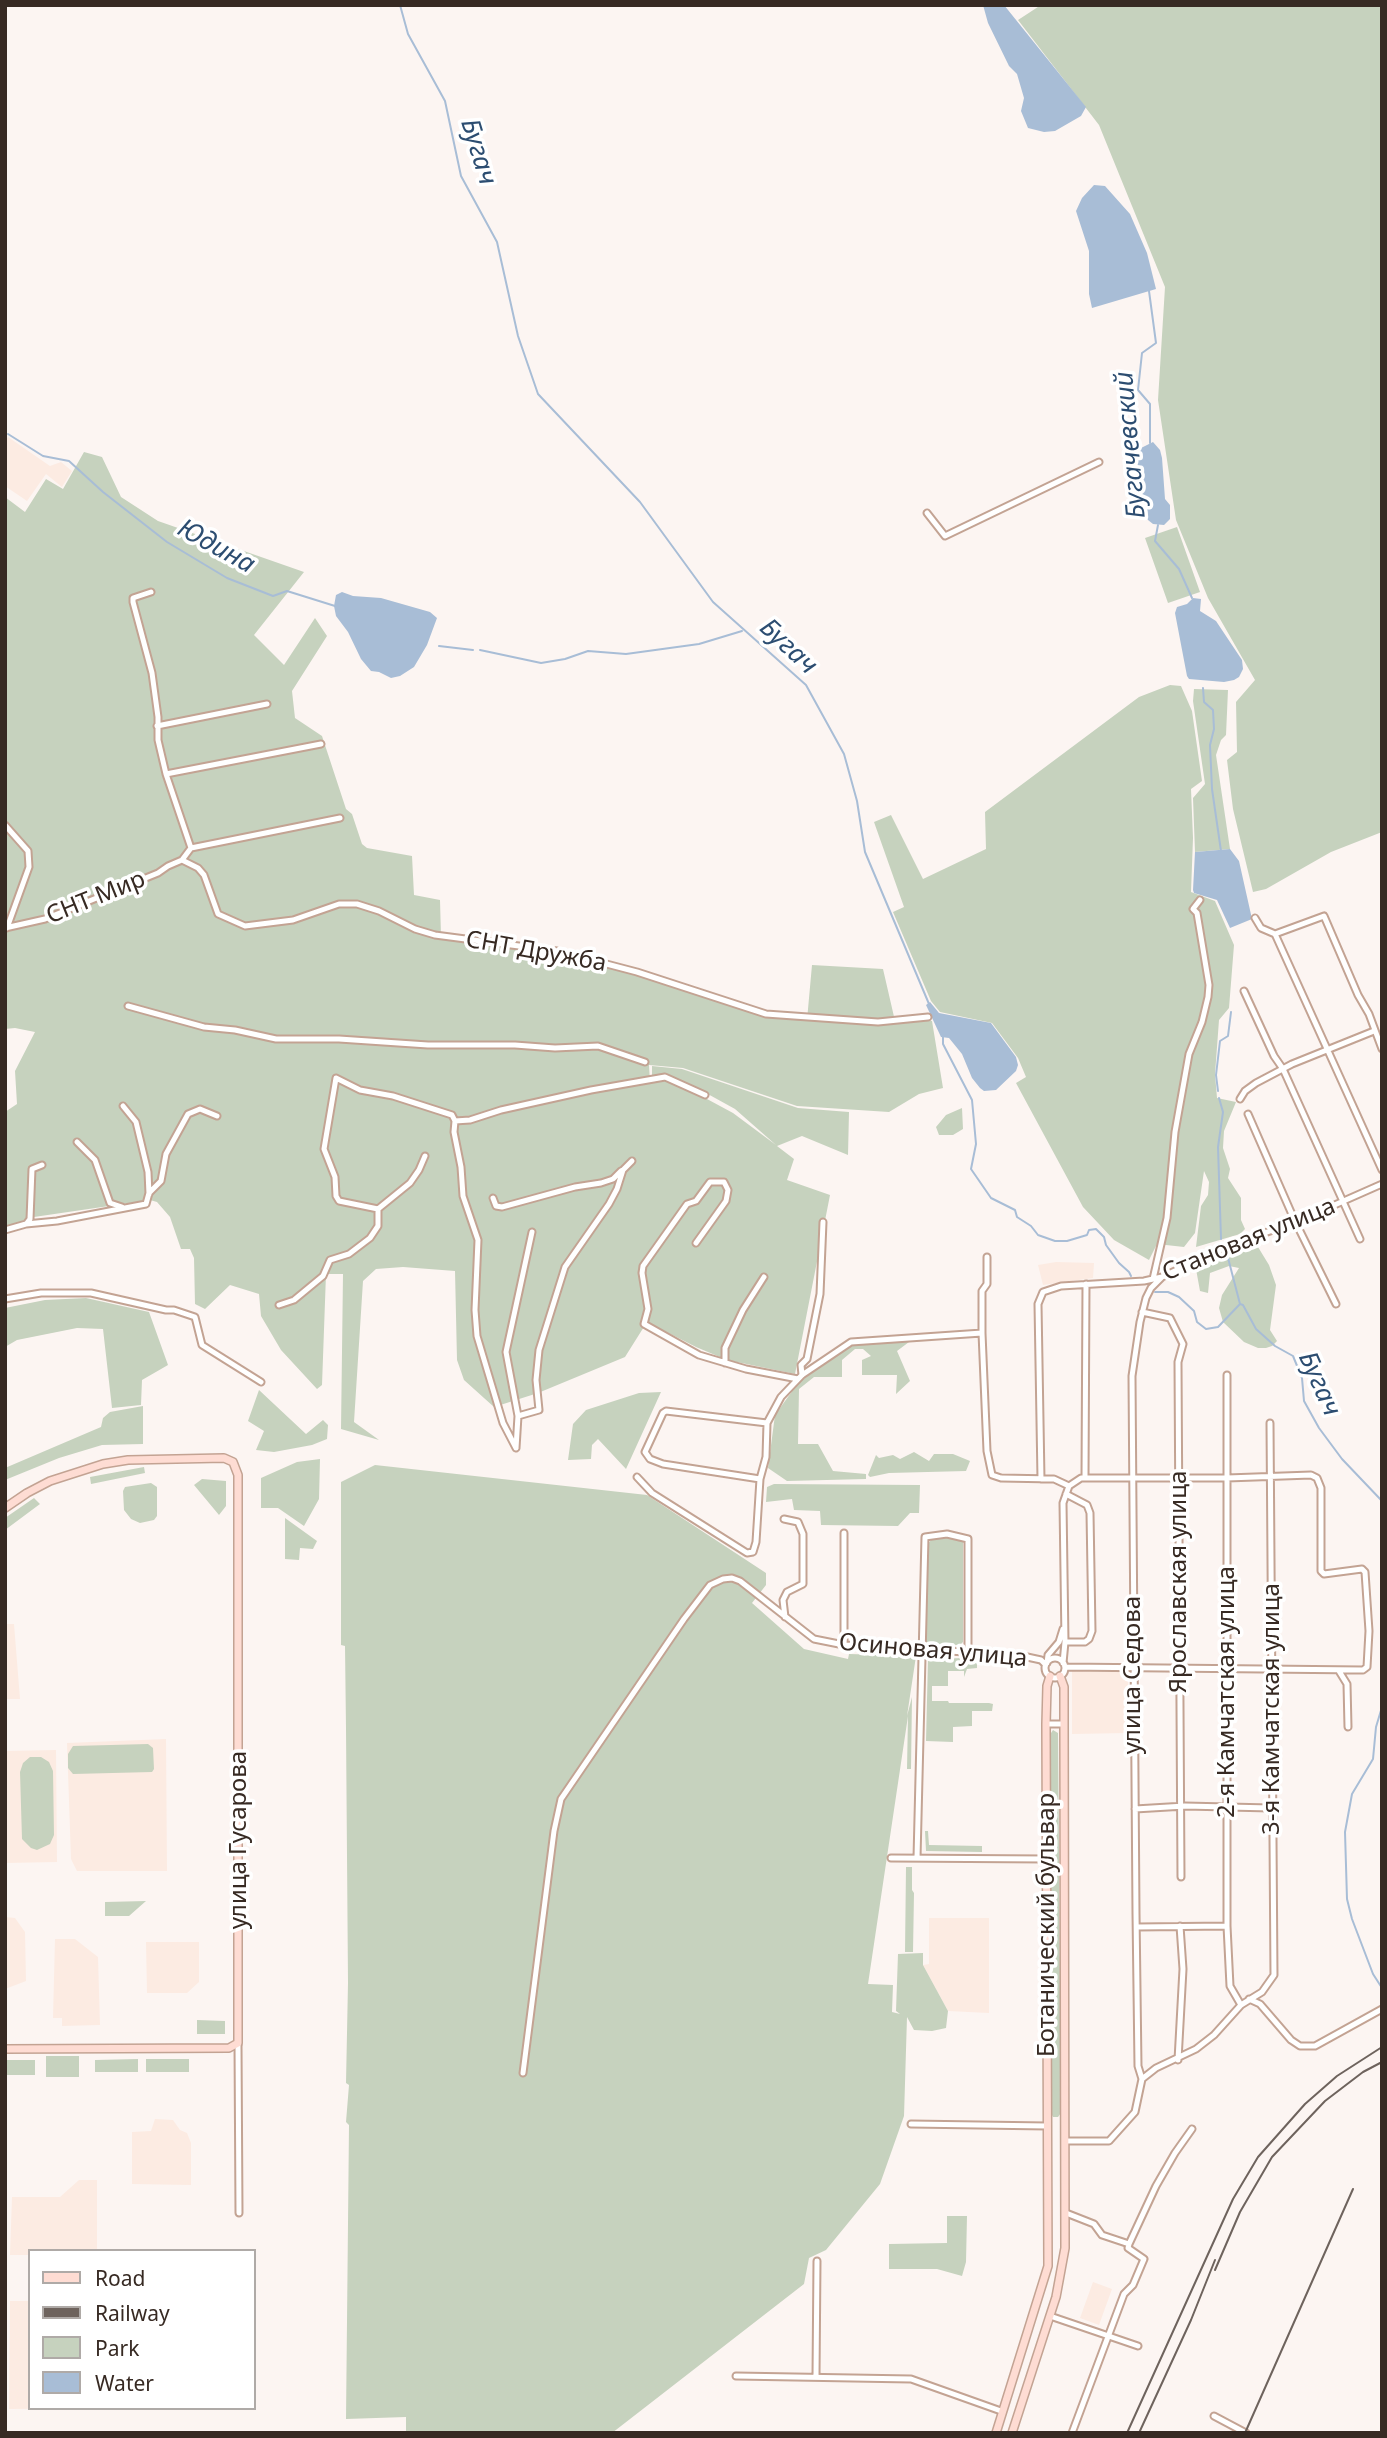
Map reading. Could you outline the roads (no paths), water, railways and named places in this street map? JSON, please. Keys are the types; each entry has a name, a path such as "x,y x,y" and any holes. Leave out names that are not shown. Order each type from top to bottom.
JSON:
{"street":[{"path":"927,513 945,536 1099,462"},
{"path":"151,592 133,598 133,602 152,673 158,740 166,775 191,848"},
{"path":"157,726 267,704"},
{"path":"166,775 321,744"},
{"path":"182,860 191,848 340,818"},
{"name":"СНТ Мир","path":"5,825 28,851 29,867 6,928"},
{"name":"СНТ Мир","path":"6,928 68,911 182,860"},
{"name":"СНТ Дружба","path":"182,860 198,868 204,875 218,914 245,926 293,920 339,904 357,904 435,935 557,951 638,972 766,1014 878,1022 928,1017"},
{"path":"1153,1279 1167,1218 1175,1132 1189,1054 1202,1022 1208,997 1209,985 1197,913 1193,909 1200,900"},
{"path":"1275,934 1324,916 1382,1049"},
{"path":"1255,918 1261,928 1275,934 1382,1170"},
{"path":"1244,991 1274,1056 1283,1069 1360,1239"},
{"path":"128,1006 204,1027 276,1039 555,1048 598,1046 645,1062"},
{"path":"1240,1099 1245,1091 1256,1083 1283,1069 1374,1031"},
{"path":"455,1121 470,1120 500,1110 591,1090 666,1077 705,1095"},
{"path":"378,1209 339,1201 335,1196 335,1177 324,1149 336,1078 360,1090 393,1096 452,1115 455,1121 454,1132 463,1196 478,1240 475,1310 477,1336 503,1423 516,1448 518,1416 506,1352 532,1232"},
{"path":"5,1230 146,1204 149,1193 148,1172 136,1122 123,1106"},
{"path":"149,1193 161,1181 166,1154 188,1114 200,1109 217,1116"},
{"path":"1248,1114 1336,1304"},
{"path":"77,1142 94,1160 110,1203 124,1208"},
{"path":"378,1209 410,1183 425,1156"},
{"path":"493,1198 496,1206 502,1207 575,1186 601,1184 613,1179 632,1161"},
{"path":"26,1224 30,1219 32,1169 42,1165"},
{"path":"518,1416 539,1410 536,1380 539,1350 558,1287 565,1267 617,1189 623,1170"},
{"path":"696,1243 726,1201 728,1190 724,1182 710,1182 696,1201 687,1204 643,1266 648,1309 644,1324 699,1355 725,1363 800,1377"},
{"name":"Становая улица","path":"1041,1479 1038,1304 1043,1292 1086,1284 1144,1281 1162,1277 1230,1245 1296,1222 1382,1184"},
{"path":"279,1305 294,1300 323,1276 330,1260 349,1254 370,1238 378,1226 378,1209"},
{"path":"800,1377 801,1365 807,1359 820,1294 823,1222"},
{"path":"987,1257 987,1284 982,1291 982,1334 987,1451 992,1475 1001,1478 1055,1479 1069,1486"},
{"path":"725,1363 725,1348 743,1310 764,1277"},
{"name":"улица Седова","path":"1065,2141 1109,2141 1135,2112 1142,2079 1138,2066 1132,1376 1142,1312 1151,1288 1162,1277"},
{"path":"1144,1281 1148,1281 1151,1288"},
{"path":"1086,1284 1086,1478"},
{"path":"5,1299 41,1293 91,1293 174,1310 195,1317 202,1345 261,1382"},
{"name":"Ярославская улица","path":"1142,1312 1170,1318 1183,1344 1178,1362 1181,1877"},
{"path":"636,1477 652,1493 747,1553 753,1552 760,1479 766,1457 767,1423 781,1397 800,1377 850,1342 982,1334"},
{"name":"2-я Камчатская улица","path":"1227,1375 1227,1926 1230,1986 1241,2005"},
{"path":"760,1479 663,1464 646,1455 656,1426 666,1410 767,1423"},
{"name":"3-я Камчатская улица","path":"1250,1999 1262,1992 1274,1975 1270,1423"},
{"name":"улица Гусарова","path":"5,1508 50,1481 103,1464 128,1460 224,1458 233,1462 236,1467 239,2213"},
{"path":"1046,1664 1055,1658 1064,1665 1133,1669 1272,1668 1339,1671 1363,1670 1367,1667 1369,1631 1365,1572 1362,1569 1324,1574 1321,1571 1319,1481 1311,1475 1075,1480 1069,1486 1063,1503 1065,1623 1064,1665 1060,1676 1050,1676 1046,1671 1046,1664 1048,1655 1059,1643 1065,1623"},
{"path":"1065,1642 1085,1642 1092,1631 1090,1513 1087,1505 1066,1494"},
{"path":"784,1519 798,1522 803,1534 803,1584 787,1592 783,1600 785,1617"},
{"path":"844,1533 844,1646"},
{"path":"917,1858 925,1537 947,1534 968,1539 968,1651"},
{"name":"Осиновая улица","path":"523,2073 554,1830 561,1799 676,1630 710,1585 723,1579 740,1581 814,1639 844,1646 1018,1655 1041,1660 1046,1664"},
{"path":"1339,1671 1347,1684 1348,1727"},
{"name":"Ботанический бульвар","path":"996,2433 1048,2266 1046,1724 1047,1686 1050,1676"},
{"name":"Ботанический бульвар","path":"1012,2433 1050,2316 1064,2260 1064,1686 1060,1676"},
{"path":"1046,1724 1064,1724"},
{"path":"1135,1809 1228,1806 1271,1808"},
{"path":"891,1858 1047,1859"},
{"path":"1178,2060 1183,1969 1180,1926"},
{"path":"1137,1927 1227,1926"},
{"path":"1142,2079 1156,2068 1178,2060 1196,2049 1250,1999 1260,2004 1291,2040 1300,2046 1315,2046 1382,2009"},
{"path":"5,2049 229,2048 238,2043"},
{"path":"911,2124 1065,2126"},
{"path":"1072,2433 1124,2294 1133,2285 1144,2259 1128,2248 1129,2244 1162,2175 1192,2129"},
{"path":"1066,2213 1094,2224 1102,2235 1129,2244"},
{"path":"816,2376 817,2261"},
{"path":"1050,2316 1138,2347"},
{"path":"736,2376 911,2379 1002,2412"},
{"path":"1214,2416 1246,2433"}],"water":[{"path":"983,5 1004,5 1086,107 1081,116 1055,131 1044,132 1028,128 1021,111 1024,98 1017,74 1009,66 988,23"},
{"path":"1094,185 1105,186 1130,214 1147,253 1156,289 1092,308 1089,294 1089,251 1076,211 1082,198"},
{"path":"1153,442 1160,450 1165,499 1170,505 1170,519 1164,525 1153,524 1142,509 1137,460 1141,448"},
{"path":"342,592 353,596 381,598 430,612 437,618 427,645 414,667 391,678 371,671 336,616 336,595"},
{"path":"1193,598 1201,599 1200,611 1216,621 1242,660 1243,669 1234,680 1224,682 1189,679 1187,676 1175,613 1177,607 1187,604"},
{"path":"1230,849 1239,861 1252,919 1230,928 1217,900 1194,893 1193,890 1195,852"},
{"path":"930,1002 939,1013 991,1023 1016,1057 1016,1071 996,1090 984,1091 980,1088 972,1078 962,1054 949,1038 941,1037 926,1005"}],"waterway":[{"name":"Бугач","path":"400,5 408,34 445,101 461,176 497,242 518,336 538,394 640,502 713,602 806,685 844,754 857,801 865,852 929,1004"},
{"name":"Бугачевский","path":"1149,291 1156,343 1142,353 1138,390 1150,404 1150,443"},
{"name":"Юдина","path":"8,434 43,456 69,461 103,492 167,542 227,578 273,596 287,591 335,606"},
{"name":"Бугачевский","path":"1158,525 1155,541 1179,569 1192,598"},
{"name":"Юдина","path":"480,650 541,663 588,651 626,654 699,644 742,631"},
{"name":"Юдина","path":"439,646 473,650"},
{"name":"Бугачевский","path":"1203,688 1204,702 1213,710 1214,729 1210,745 1212,789 1221,851"},
{"name":"Бугачевский","path":"1218,1091 1216,1075 1220,1041 1228,1036 1231,1012"},
{"name":"Бугач","path":"943,1037 943,1044 972,1100 976,1144 971,1169 991,1198 1015,1210 1017,1217 1031,1226 1038,1235 1055,1241 1067,1241 1087,1235 1089,1230 1096,1229 1131,1276"},
{"name":"Бугачевский","path":"1219,1098 1223,1112 1218,1147 1221,1239"},
{"name":"Бугачевский","path":"1227,1254 1240,1304"},
{"name":"Бугач","path":"1155,1292 1168,1292 1179,1297 1194,1311 1197,1322 1206,1329 1218,1327 1240,1304 1243,1305 1256,1329 1275,1346 1293,1356 1302,1378 1304,1401 1319,1428 1342,1459 1382,1501"},
{"name":"Бугач","path":"1382,1707 1376,1727 1373,1759 1352,1794 1345,1832 1347,1899 1373,1974 1382,1988"}],"railway":[{"path":"1127,2433 1233,2199 1258,2157 1305,2104 1337,2076 1382,2047"},
{"path":"1215,2270 1240,2212 1272,2157 1325,2101 1363,2072 1382,2062"},
{"path":"1245,2433 1353,2189"},
{"path":"1139,2433 1191,2320 1215,2260"}]}
